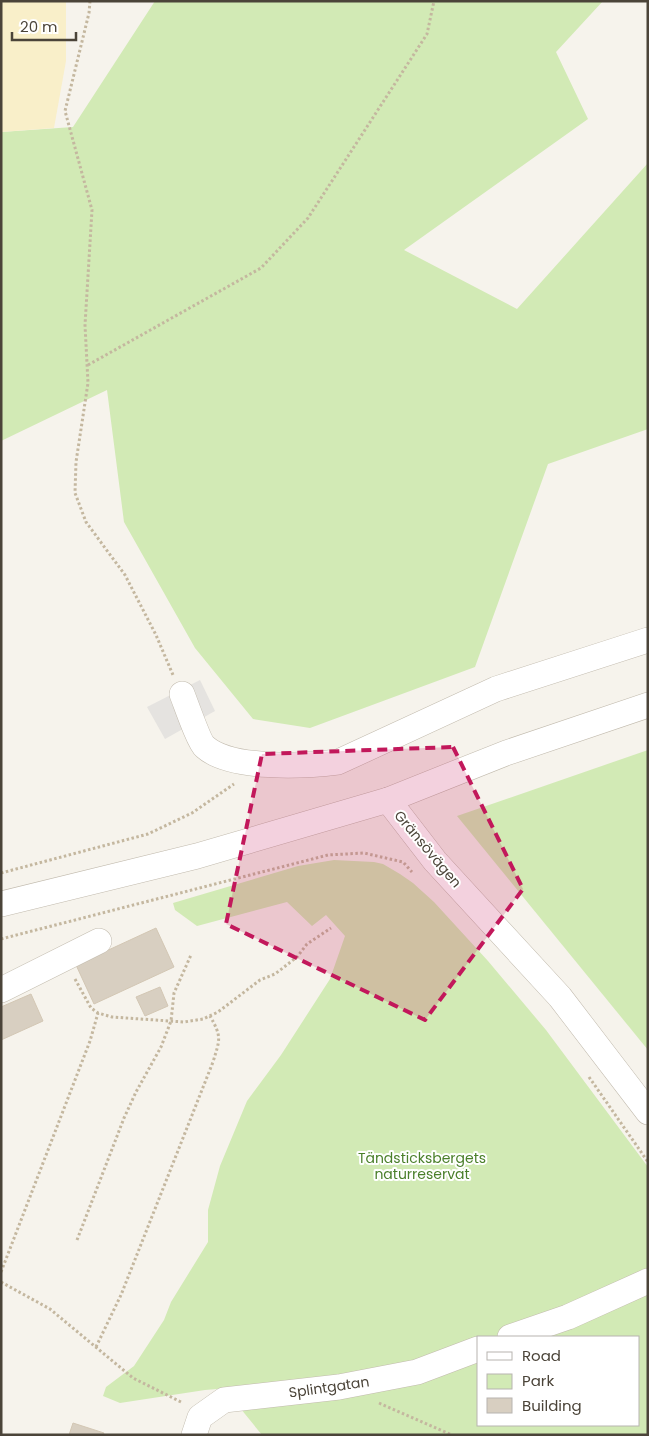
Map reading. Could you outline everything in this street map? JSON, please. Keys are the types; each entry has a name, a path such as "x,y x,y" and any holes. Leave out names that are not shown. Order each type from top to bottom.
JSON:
{"street":[{"path":"182,694 204,747 223,757 254,764 314,765 338,762 496,689 648,640"},
{"path":"388,800 506,753 648,705"},
{"name":"Gränsövägen","path":"1,904 197,856 388,800 435,861 560,997 648,1112"},
{"path":"1,990 99,941"},
{"path":"513,1336 568,1317 648,1281"},
{"name":"Splintgatan","path":"199,1424 224,1400 339,1387 417,1372 477,1349"}],"path":[{"path":"90,1 89,14 65,111 92,210 85,325 88,383 76,462 75,492 86,522 125,575 156,635 182,694"},
{"path":"88,365 261,268 308,218 395,84 427,34 434,1"},
{"path":"1,873 148,834 192,813 233,785 254,764"},
{"path":"1,939 328,855 364,853 403,862 416,877"},
{"path":"64,959 91,1008 98,1013 112,1017 184,1022 203,1019 218,1012 260,980 275,974 296,957 307,944 331,928"},
{"path":"77,1240 124,1118 161,1047 171,1021 174,994 191,955"},
{"path":"1,1272 90,1041 98,1013"},
{"path":"96,1347 121,1295 213,1062 220,1040 218,1031 210,1016"},
{"path":"588,1074 648,1162"},
{"path":"1,1282 50,1309 133,1378 199,1424"},
{"path":"376,1402 452,1435"}],"highlighted area":[{"path":"453,747 523,889 425,1020 226,924 262,754"}],"green space":[{"path":"155,1 603,1 556,52 588,119 404,250 517,309 648,163 648,429 548,464 475,667 310,728 253,719 195,648 124,522 107,390 1,441 1,132 73,127"},
{"path":"648,750 648,1050 457,816"},
{"name":"Tändsticksbergets naturreservat","path":"334,860 374,862 383,864 413,883 434,902 488,961 546,1030 648,1167 648,1435 262,1435 236,1403 241,1387 205,1390 120,1403 103,1396 106,1387 134,1366 164,1320 171,1302 208,1242 208,1210 220,1166 247,1101 281,1055 330,979 345,936 326,915 312,926 287,902 197,926 175,910 173,903 298,866"}],"sand":[{"path":"1,1 66,1 66,61 54,128 1,132"}],"shaded area":[{"path":"200,680 215,711 165,739 147,707"}],"building":[{"path":"156,928 174,967 94,1004 76,965"},
{"path":"160,987 168,1006 145,1016 136,997"},
{"path":"31,994 43,1021 1,1040 1,1007"},
{"path":"73,1423 104,1433 103,1435 69,1435"}]}
